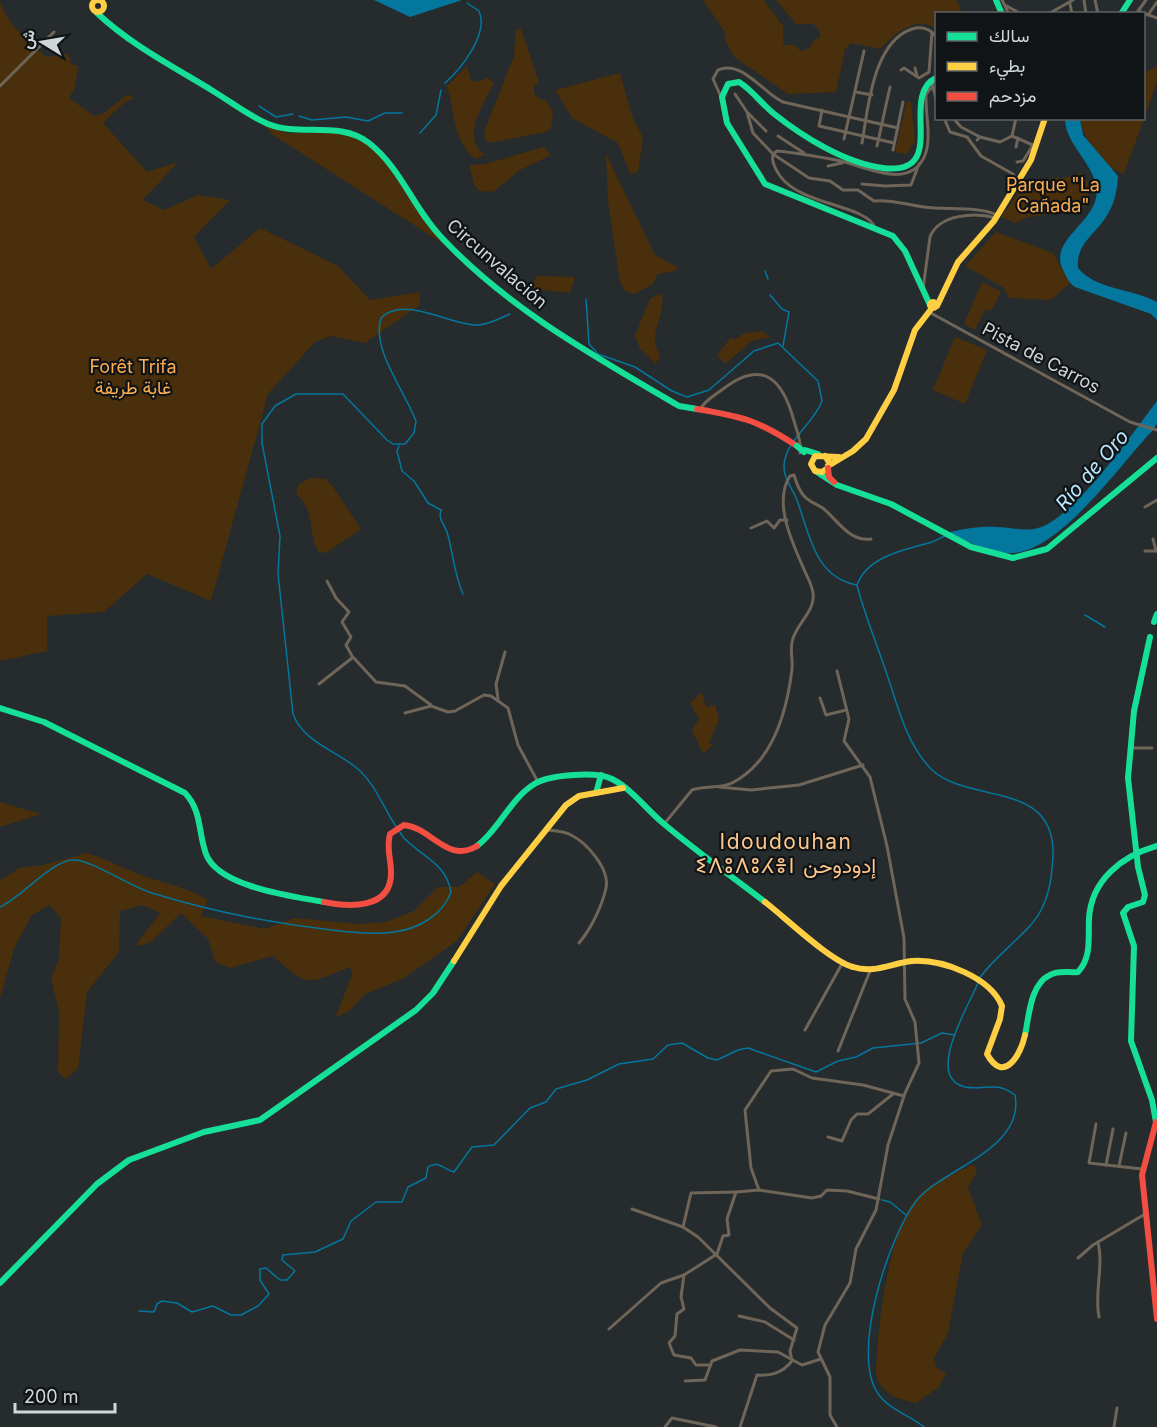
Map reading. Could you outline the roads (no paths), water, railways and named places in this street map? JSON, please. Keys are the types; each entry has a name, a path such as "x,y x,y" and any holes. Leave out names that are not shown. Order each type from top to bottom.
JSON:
{"street":[{"path":"110,0 102,4 97,13 92,6 95,1 102,4 112,27"},
{"path":"1002,0 1008,12"},
{"path":"1095,0 1097,12"},
{"path":"1140,12 1138,11 1146,0"},
{"path":"1052,12 1071,2"},
{"path":"1148,15 1157,2"},
{"path":"1005,5 1017,12"},
{"name":"Circunvalación","path":"97,13 112,27 271,126 293,130 335,130 367,141 392,165 441,238 500,291 580,349 670,401 699,411 746,417 783,436 802,450"},
{"path":"1145,14 1157,18"},
{"path":"862,143 879,61 885,51 910,30 921,28 932,32 935,36"},
{"path":"0,86 54,32"},
{"path":"719,89 732,82 742,84 770,111 809,139 841,154 886,167 902,168 916,159 921,146 926,98 933,82 932,32"},
{"path":"844,139 864,51"},
{"path":"898,128 779,100 764,91 751,78 731,68 721,69 716,73 713,82 719,89 729,128 765,184 888,232 901,243 923,291 934,305"},
{"path":"901,70 904,68 918,77 933,82"},
{"path":"915,68 918,77"},
{"path":"914,184 919,164 926,150 922,89 930,80 933,82"},
{"path":"877,146 890,87"},
{"path":"855,91 872,95"},
{"path":"735,94 747,112 766,131"},
{"path":"893,150 903,102"},
{"path":"822,110 819,126 894,143"},
{"path":"747,112 753,133 773,154 809,178 830,181 843,190 858,190 874,201 886,199 925,207 985,210 997,217"},
{"path":"945,120 950,132 967,137 981,156 1013,174 1018,181"},
{"path":"955,120 979,139 1000,142 1012,136 1035,146"},
{"path":"959,125 962,120"},
{"path":"817,472 862,444 883,412 894,390 912,334 934,305 958,262 997,217 1023,173 1044,120"},
{"path":"1012,136 1014,121"},
{"path":"778,136 807,154"},
{"path":"1016,147 1018,138"},
{"path":"1017,162 1023,161 1035,146"},
{"path":"773,154 779,152 807,154 890,174 906,172 919,164"},
{"path":"773,154 772,161 778,174 795,191 862,216 874,226"},
{"path":"828,166 844,162"},
{"path":"1013,174 1023,173"},
{"path":"862,184 914,184 922,177"},
{"path":"867,185 868,179"},
{"path":"972,210 983,215"},
{"path":"923,291 932,232 948,219 983,215 997,217"},
{"name":"Pista de Carros","path":"934,305 1141,427 1155,429"},
{"path":"699,411 704,403 732,382 758,374 771,378 782,388 802,450 811,462 812,468 829,482 876,497 977,549 1006,558 1041,552 1157,458"},
{"path":"802,450 822,455 842,456"},
{"path":"811,462 822,455"},
{"path":"822,455 828,467 829,477 842,486"},
{"path":"664,824 692,790 733,783 753,765 767,749 784,716 792,671 792,641 810,609 814,596 787,520 782,496 788,479 794,475 803,495 824,508 851,536 871,539"},
{"path":"1145,507 1157,500"},
{"path":"751,528 768,521 774,528 780,520 787,520"},
{"path":"1145,551 1156,551 1153,539"},
{"path":"327,581 336,598 349,612 342,622 351,637 346,648 376,682 405,686 431,706 451,712 484,695 499,700 508,708 518,745 538,782"},
{"path":"1154,622 1157,614"},
{"path":"1154,638 1135,704 1128,778 1136,853 1144,899 1123,913 1134,946 1131,1041 1152,1100 1156,1123 1142,1169 1157,1319"},
{"path":"499,700 495,689 505,652"},
{"path":"319,684 353,657"},
{"path":"837,671 849,719 844,741 863,765 873,786 893,869 905,963 905,999 915,1022 919,1063 904,1096 888,1145 879,1199 868,1228 856,1249 850,1283 825,1325 818,1352 830,1377 830,1415 837,1427"},
{"path":"820,698 826,715 846,710"},
{"path":"405,713 431,706"},
{"path":"0,708 44,722 185,793 196,808 201,838 211,863 222,875 242,882 346,906 369,904 382,894 391,880 388,841 396,829 407,826 419,829 451,852 471,850 482,842 523,793 538,782 572,774 609,777 664,824 843,962 852,967 870,971 917,961 941,965 985,985 996,993 1002,1007 1001,1016 987,1054 996,1066 1005,1068 1017,1058 1033,1004 1045,978 1052,973 1078,972 1084,967 1087,956 1090,910 1100,883 1116,866 1136,853 1157,846"},
{"path":"1131,748 1152,748"},
{"path":"718,787 751,790 799,785 863,765"},
{"path":"596,793 601,775"},
{"path":"0,1284 85,1196 110,1173 129,1160 204,1132 260,1120 422,1005 433,993 501,886 570,802 579,796 624,788"},
{"path":"548,830 574,836 590,850 607,886 589,928 579,943"},
{"path":"805,1030 843,962"},
{"path":"838,1051 870,971"},
{"path":"759,1190 751,1168 745,1110 771,1071 793,1070 812,1078 863,1085 904,1096"},
{"path":"828,1137 842,1141 850,1120 857,1114 868,1114 893,1094"},
{"path":"1096,1124 1089,1162 1142,1169"},
{"path":"1106,1165 1113,1129"},
{"path":"1119,1166 1125,1133"},
{"path":"683,1227 692,1193 759,1190 812,1198 821,1196 827,1191 847,1191 879,1199"},
{"path":"609,1329 661,1283 684,1275 717,1254 723,1236 729,1235 727,1220 736,1192"},
{"path":"632,1209 683,1227 717,1254 740,1280 797,1328 790,1351 792,1361 786,1369 774,1375 757,1375 740,1427"},
{"path":"1078,1258 1098,1242 1146,1214"},
{"path":"1098,1242 1100,1263 1096,1299 1099,1317"},
{"path":"684,1275 681,1297 684,1309 677,1314 675,1336 669,1343 674,1355 692,1359 696,1365 709,1365"},
{"path":"740,1316 765,1323 794,1340"},
{"path":"685,1381 705,1380 712,1361 740,1350 778,1352 802,1365 821,1359"},
{"path":"1114,1427 1117,1408"},
{"path":"666,1427 672,1418 683,1418 716,1427"}],"water":[{"path":"374,0 462,0 410,17"},
{"path":"1065,120 1080,120 1083,135 1118,176 1113,204 1104,220 1082,247 1078,268 1094,281 1157,302 1157,320 1151,314 1075,287 1064,272 1060,261 1061,252 1071,234 1092,208 1096,198 1094,177 1066,128"},
{"name":"Río de Oro","path":"1157,401 1157,423 1154,429 1089,503 1050,538 1031,549 1004,553 946,533 984,527 1034,529 1049,523 1066,511 1101,474"}],"waterway":[{"path":"445,83 472,50 480,30 479,11 467,3"},
{"path":"420,133 436,115 441,90"},
{"path":"259,106 276,117 293,114"},
{"path":"299,116 312,120 346,117 368,121 385,113 402,113"},
{"path":"765,271 768,279"},
{"path":"770,295 782,309 789,312 783,346"},
{"path":"586,299 589,344 598,354 635,367 672,391 687,397 709,390 754,351 778,343 818,381 822,401 789,448 784,462 785,475 816,553 823,564 843,581 857,585"},
{"path":"0,907 54,867 72,860 89,863 143,890 174,899 240,916 308,927 362,933 394,932 412,928 428,920 442,908 451,892 439,867 404,838 377,793 358,769 313,739 298,724 293,714 278,574 280,536 262,443 262,424 275,406 296,394 343,394 387,440 393,444 405,444 414,433 416,421 385,356 379,330 381,318 391,311 402,309 479,325 510,314"},
{"path":"399,446 397,451 402,471 414,481 428,503 441,510 441,519 447,532 463,594"},
{"path":"951,533 877,561 862,575 857,585 902,720 922,758 931,769 947,780 1025,804 1040,815 1050,831 1052,870 1043,905 1035,920 979,979"},
{"path":"1085,615 1105,627"},
{"path":"924,1427 888,1404 879,1395 871,1377 868,1353 870,1325 876,1296 895,1240 917,1200 929,1189 996,1144 1008,1130 1015,1114 1015,1095 995,1087 965,1087 953,1081 948,1070 953,1040 978,983"},
{"path":"139,1311 154,1312 157,1304 162,1301 177,1303 192,1312 213,1306 231,1315 241,1315 258,1306 269,1294 260,1280 260,1269 266,1268 280,1280 287,1280 295,1271 282,1260 283,1255 315,1252 343,1239 351,1221 376,1202 402,1202 408,1187 426,1178 428,1167 432,1165 435,1164 454,1172 472,1147 494,1145 530,1108 546,1102 556,1089 587,1080 619,1064 653,1059 668,1045 682,1043 708,1058 717,1060 748,1048 816,1072 873,1048 921,1043 942,1033 955,1035"},
{"path":"882,1200 890,1202 906,1215"}],"district":[{"name":"Idoudouhan ⵉⴷⵓⴷⵓⵃⴻⵏ إدودوحن","path":"786,854"}],"park label":[{"name":"Parque \"La Cañada\"","path":"1053,195"},
{"name":"Forêt Trifa غابة طريفة","path":"133,377"}]}
